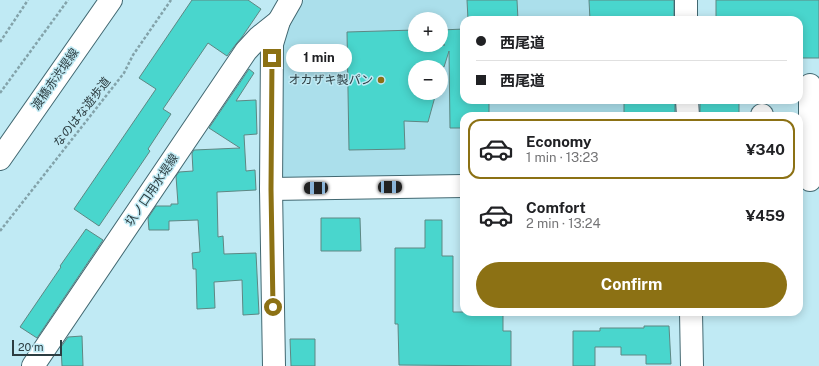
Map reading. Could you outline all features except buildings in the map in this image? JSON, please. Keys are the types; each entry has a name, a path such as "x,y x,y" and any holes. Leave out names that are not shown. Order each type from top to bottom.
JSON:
{"street":[{"name":"渡橋赤渋堤線","path":"0,159 111,0"},
{"path":"274,366 271,189 272,44 279,21 291,0"},
{"path":"686,0 686,16"},
{"name":"圦ノ口用水堤線","path":"33,366 246,51 259,37 279,21"},
{"path":"809,180 810,85"},
{"path":"271,189 460,186"},
{"path":"691,316 692,366"}],"path":[{"path":"0,42 28,0"},
{"path":"0,93 68,0"},
{"name":"なのはな遊歩道","path":"0,231 124,73 133,55 171,0"}],"shaded area":[{"path":"304,0 680,0 680,16 460,16 460,104 681,104 681,112 460,112 460,178 281,180 280,42"}],"place":[{"name":"オカザキ製パン","path":"381,80"}],"route":[{"path":"272,58 271,189 273,307"}]}
